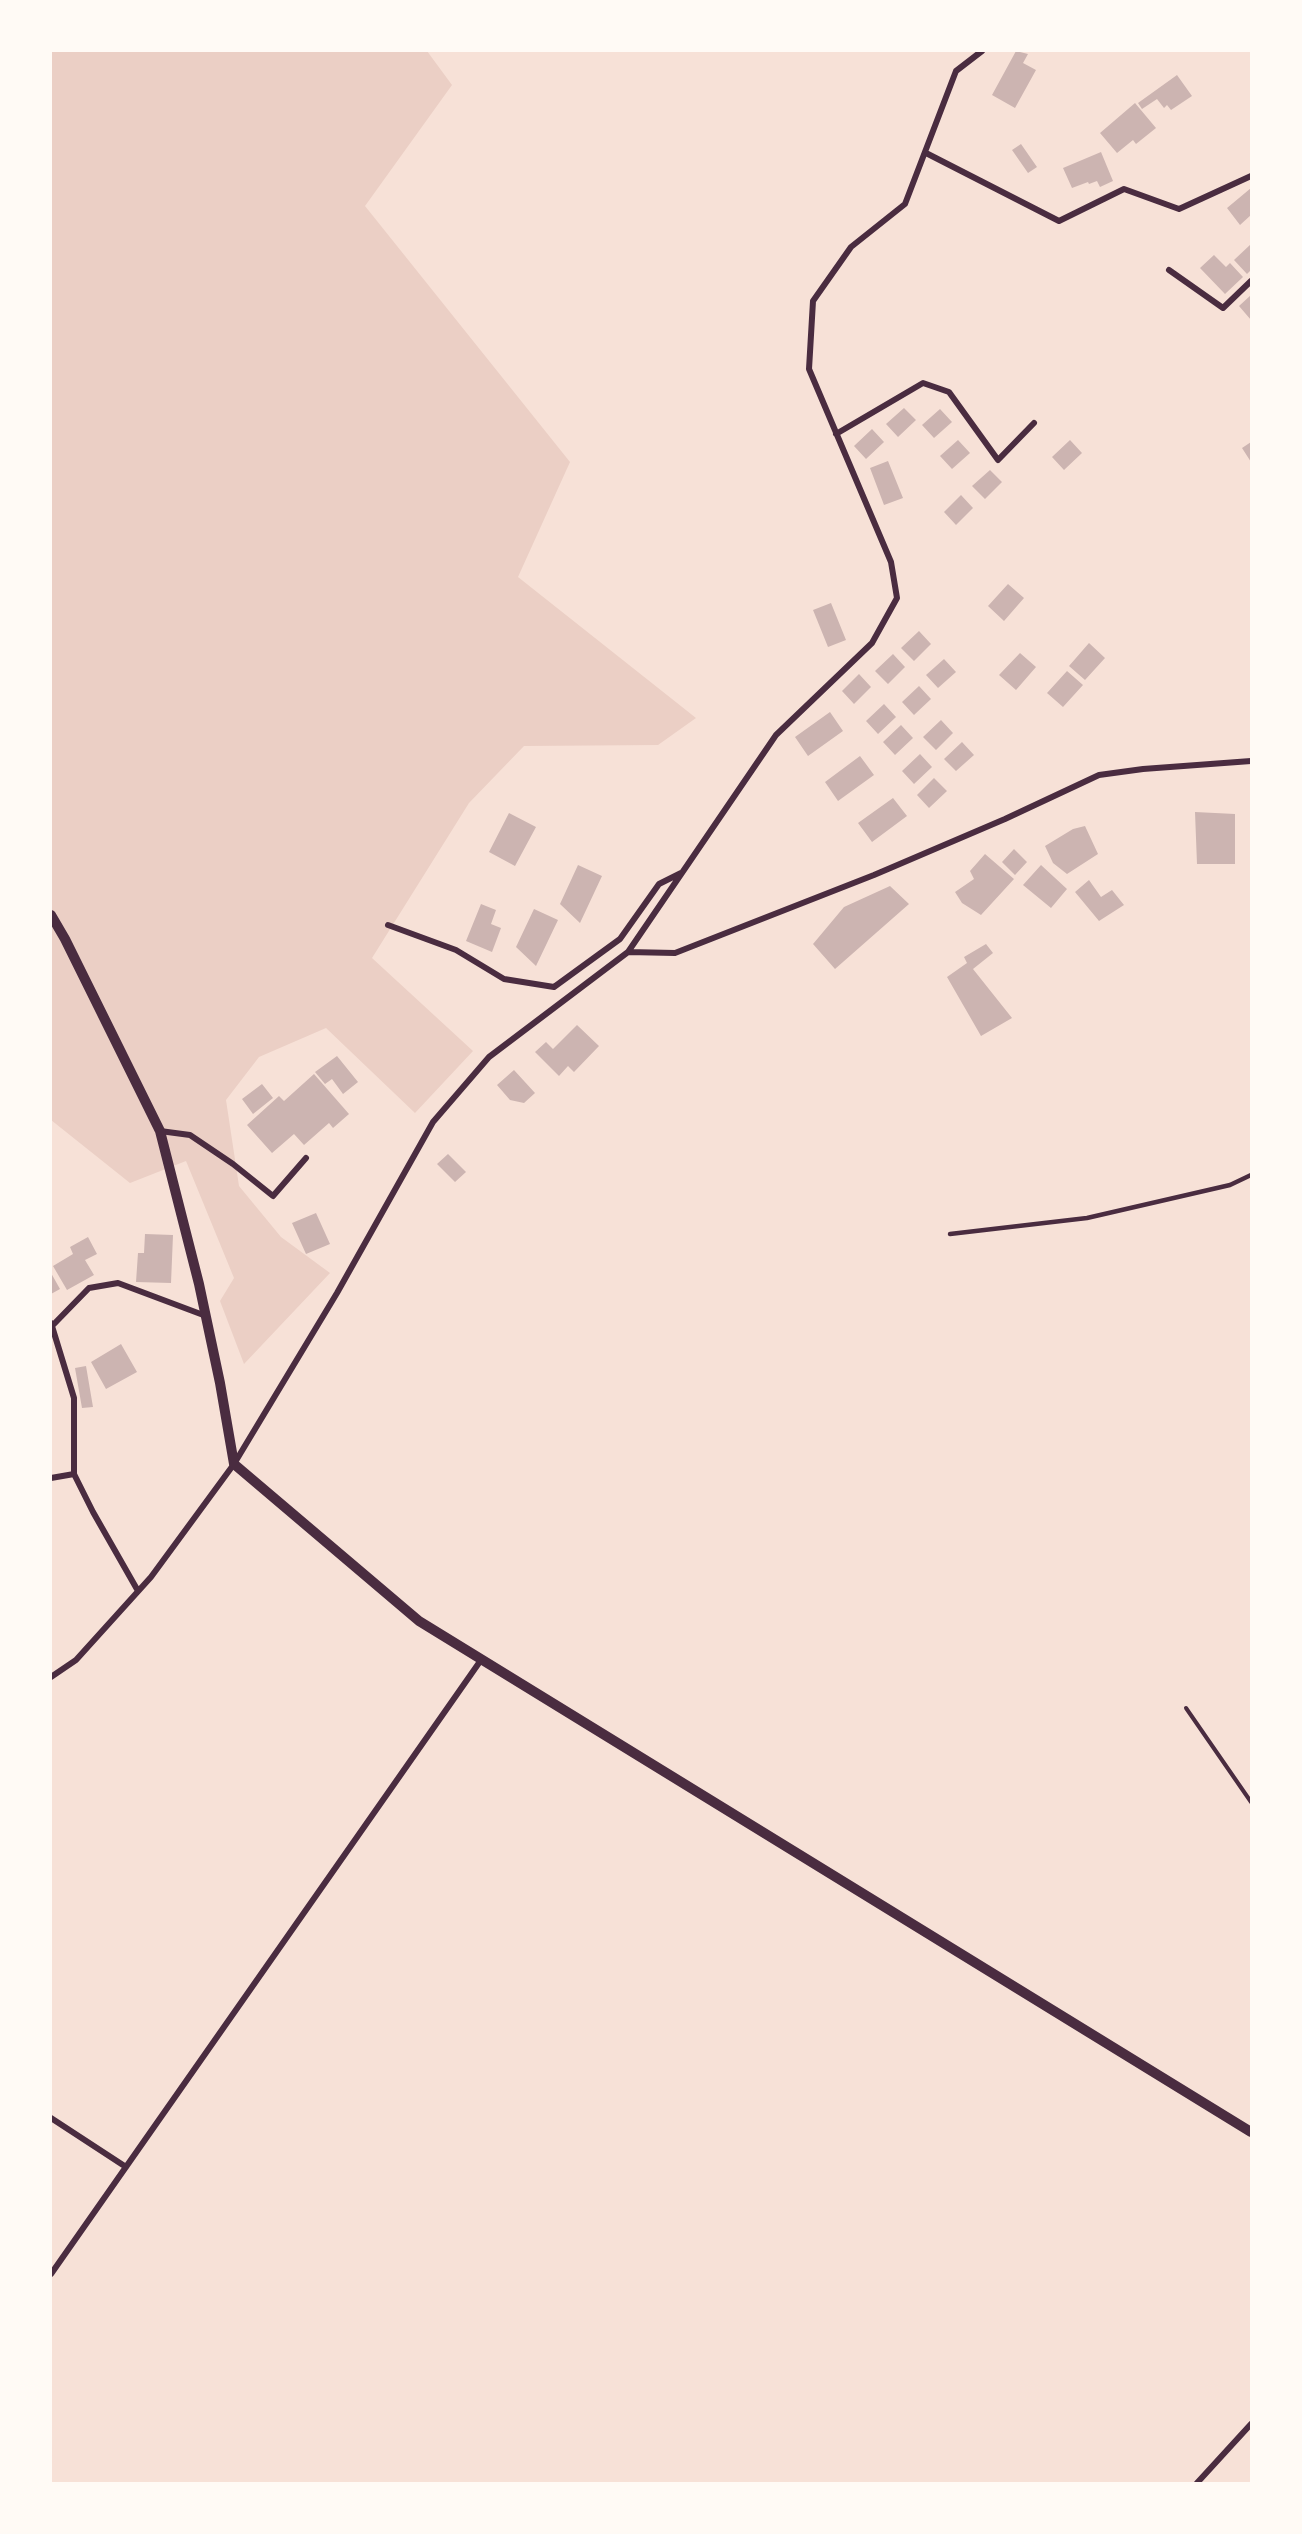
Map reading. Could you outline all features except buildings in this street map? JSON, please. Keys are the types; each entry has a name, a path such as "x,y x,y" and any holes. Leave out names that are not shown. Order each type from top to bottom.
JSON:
{"street":[{"path":"51,1677 76,1660 151,1577 234,1464 337,1293 433,1122 489,1057 628,952 776,735 872,643 897,598 891,562 808,369 813,301 851,248 905,204 927,153 956,71 982,51"},
{"path":"927,153 1059,221 1124,189 1179,209 1251,176"},
{"path":"1169,270 1223,308 1251,282"},
{"path":"836,434 923,383 949,392 998,460 1034,423"},
{"path":"628,952 675,953 874,875 1005,819 1099,775 1143,769 1251,761"},
{"path":"388,925 456,950 504,979 554,987 620,939 659,884 681,873"},
{"path":"51,915 160,1131 206,1316 234,1464 419,1621 1251,2132"},
{"path":"160,1131 190,1135 233,1164 273,1196 306,1158"},
{"path":"138,1591 74,1474 74,1398 52,1324 88,1288 118,1283 206,1316"},
{"path":"51,1478 74,1474"},
{"path":"51,2274 481,1660"},
{"path":"51,2118 126,2167"},
{"path":"1197,2483 1251,2424"}],"lane":[{"path":"950,1234 1087,1218 1230,1185 1251,1175"}],"path":[{"path":"1186,1708 1251,1802"}],"shaded area":[{"path":"51,51 427,51 452,85 365,206 570,462 518,577 696,718 658,745 524,746 469,803 372,958 473,1051 415,1113 326,1028 259,1057 226,1100 239,1186 281,1237 330,1273 244,1364 220,1301 234,1278 186,1161 130,1183 51,1120"}]}
